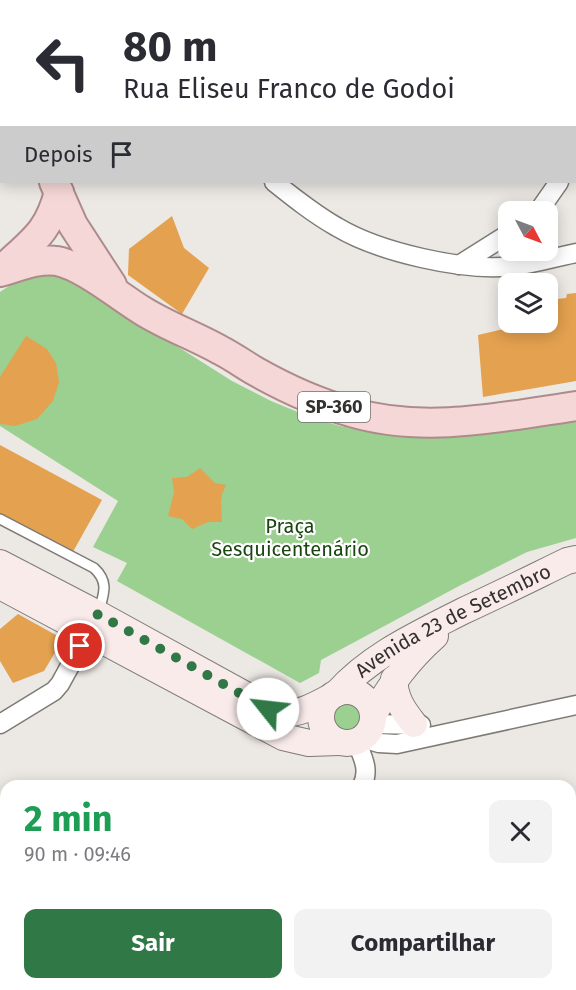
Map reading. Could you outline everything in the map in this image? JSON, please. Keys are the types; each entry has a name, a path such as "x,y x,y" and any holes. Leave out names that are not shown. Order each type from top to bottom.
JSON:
{"main road":[{"name":"SP-360","path":"0,272 42,232 53,213 56,187"},
{"name":"SP-360","path":"56,187 73,225 118,294"},
{"name":"SP-360","path":"0,272 37,261 57,261 71,265 145,312 223,351 256,371 313,399 352,413 425,423 472,421 576,406"}],"street":[{"path":"275,183 337,228 370,243 424,259 459,265 512,267 576,253"},
{"path":"546,201 558,183"},
{"path":"459,265 498,240"},
{"name":"Avenida 23 de Setembro","path":"333,696 366,665 428,627 567,561 576,559"},
{"path":"0,563 93,623 283,738 309,743 361,732 379,743 397,744 576,705"},
{"path":"0,586 93,623 280,714 294,714 307,710 333,696 353,691 361,694 367,700 361,732 366,771 364,780"},
{"path":"361,732 394,679 414,655 456,615"},
{"path":"0,724 11,715 43,700 54,691 93,623"},
{"path":"394,679 395,693 399,703 414,724"},
{"path":"333,696 324,705 321,714 321,723 331,738 414,724 446,733"},
{"path":"557,708 576,718"}],"lane":[{"path":"0,519 94,568 101,575 104,589 93,623"}],"green space":[{"name":"Praça Sesquicentenário","path":"58,271 232,381 271,401 340,426 386,434 576,417 576,538 527,552 459,586 321,660 319,673 300,683 117,581 127,563 93,547 118,501 0,426 0,292 21,278"},
{"path":"347,700 359,705 364,717 359,729 347,734 335,729 330,717 335,705"}],"building":[{"path":"172,216 184,248 209,268 182,314 128,275 129,249"},
{"path":"576,293 576,381 483,397 478,335 498,330 498,333 558,333 558,299 566,298 567,294"},
{"path":"26,336 47,349 56,363 59,382 53,401 37,419 15,426 0,424 0,377"},
{"path":"0,445 102,500 70,557 0,519"},
{"path":"200,468 215,483 226,485 221,502 222,522 208,522 192,529 182,519 168,516 174,492 172,478 187,477"},
{"path":"18,614 63,639 44,671 13,683 0,661 0,629"}],"route":[{"path":"80,646 98,614 268,709"}]}
